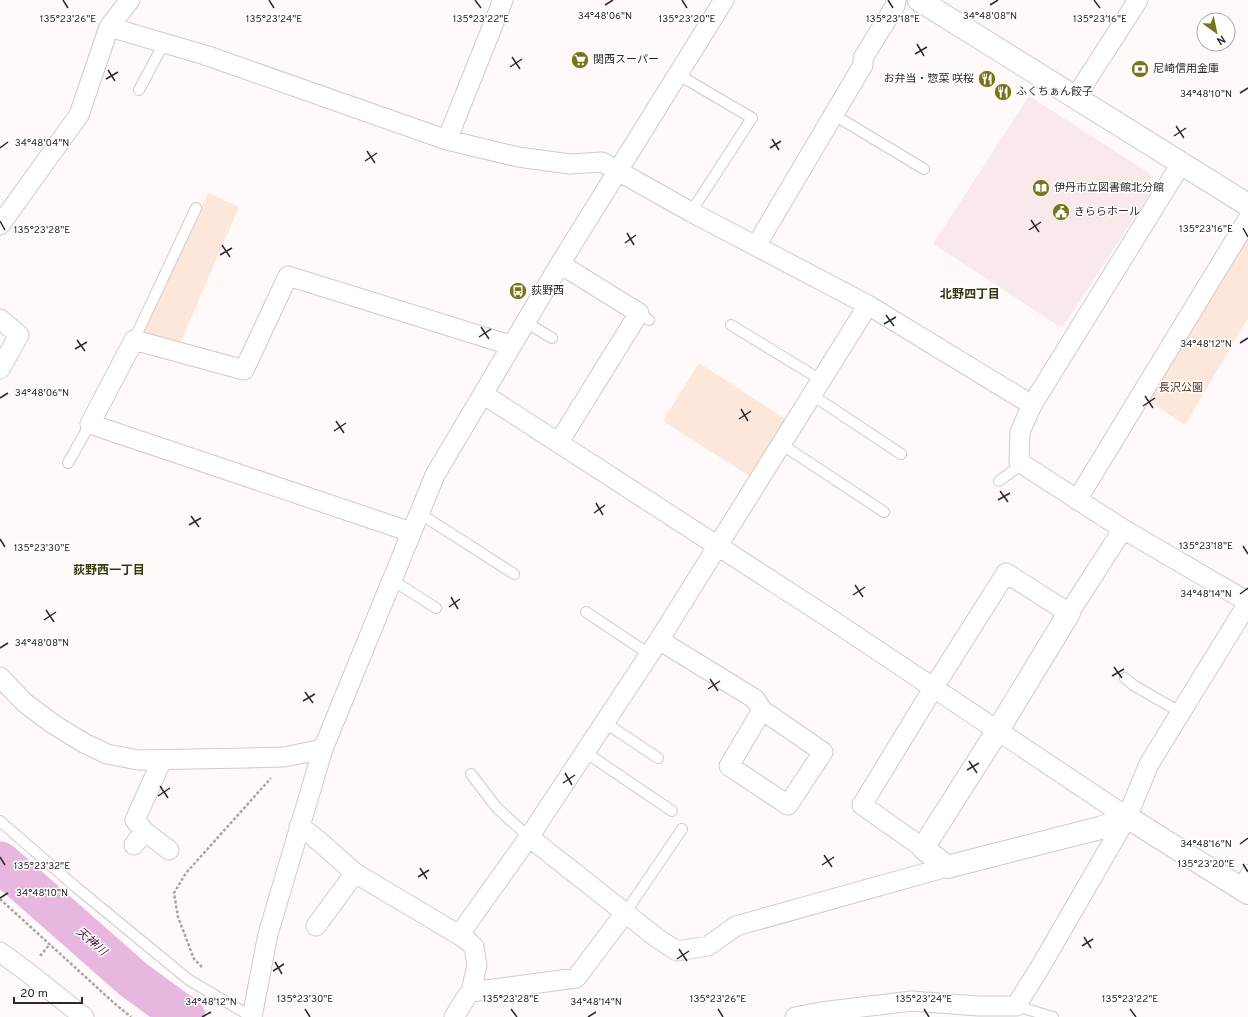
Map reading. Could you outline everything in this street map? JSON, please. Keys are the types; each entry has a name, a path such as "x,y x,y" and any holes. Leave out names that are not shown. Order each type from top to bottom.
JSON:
{"street":[{"path":"0,225 79,115 109,27 130,0"},
{"path":"447,140 503,0"},
{"path":"252,1017 268,934 323,749 435,475 510,345 724,0"},
{"path":"756,246 863,65 863,58 895,6 896,0"},
{"path":"919,0 1248,205"},
{"path":"1075,98 1138,0"},
{"path":"109,27 205,55 447,140 518,157 570,164 602,162 691,212 868,305 1032,405"},
{"path":"795,1017 821,1012 912,1001 978,1006 1016,1006 1127,817 1149,764 1248,603 1123,529 1019,462 1020,432 1032,405 1181,164"},
{"path":"1077,500 1248,219"},
{"path":"559,442 644,317 560,264"},
{"path":"412,532 90,424 134,340 244,370 288,276 510,345"},
{"path":"460,935 529,837 654,647 868,305"},
{"path":"0,319 19,334 0,369"},
{"path":"483,394 934,687 1127,817 1244,883"},
{"path":"923,848 1123,529"},
{"path":"947,867 923,848 862,805 1006,573 1069,613"},
{"path":"654,647 755,699 762,710 823,752 788,805 729,766 762,710"},
{"path":"0,677 25,704 53,724 84,743 107,754 138,760 162,760 291,756 323,749"},
{"path":"162,760 135,820 139,838 169,850"},
{"path":"529,837 625,913 676,951 708,946 736,926 947,867 1100,828 1127,817"},
{"path":"300,826 355,873 467,940 474,947 477,965 471,992"},
{"path":"316,926 355,873"},
{"path":"454,1017 466,996 471,992 576,978 625,913"},
{"path":"0,952 84,1017"}],"lane":[{"path":"139,90 164,43"},
{"path":"677,74 752,118 691,212"},
{"path":"834,115 924,169"},
{"path":"134,340 196,208"},
{"path":"525,322 552,338"},
{"path":"731,324 901,454"},
{"path":"68,463 90,424"},
{"path":"781,444 884,512"},
{"path":"998,480 1022,464"},
{"path":"420,513 514,574"},
{"path":"392,580 436,608"},
{"path":"586,612 654,647"},
{"path":"1125,678 1133,685 1180,712"},
{"path":"604,722 658,758"},
{"path":"585,752 672,811"},
{"path":"471,774 497,808 529,837"},
{"path":"0,821 77,888 189,980 252,1017"},
{"path":"625,913 682,829"},
{"path":"1016,1006 1053,1017"}],"path":[{"path":"218,997 215,982 194,959 178,917 174,893 186,873 291,756"},
{"path":"0,900 131,1017"}],"shaded area":[{"name":"きららホール","path":"1029,96 1151,174 1151,192 1062,328 933,244"}],"green space":[{"path":"208,193 239,207 179,346 140,335"},
{"name":"長沢公園","path":"1248,235 1248,318 1185,425 1147,400"},
{"path":"699,363 790,422 754,479 663,421"}],"waterway":[{"name":"天神川","path":"0,862 134,980 185,1017"}],"place":[{"name":"関西スーパー","path":"580,60"},
{"name":"尼崎信用金庫","path":"1140,69"},
{"name":"お弁当・惣菜 咲桜","path":"987,79"},
{"name":"ふくちぁん餃子","path":"1003,92"},
{"name":"伊丹市立図書館北分館","path":"1041,188"},
{"name":"きららホール","path":"1061,212"},
{"name":"荻野西","path":"518,291"}],"district":[{"name":"北野四丁目","path":"970,295"},
{"name":"荻野西一丁目","path":"109,571"}]}
